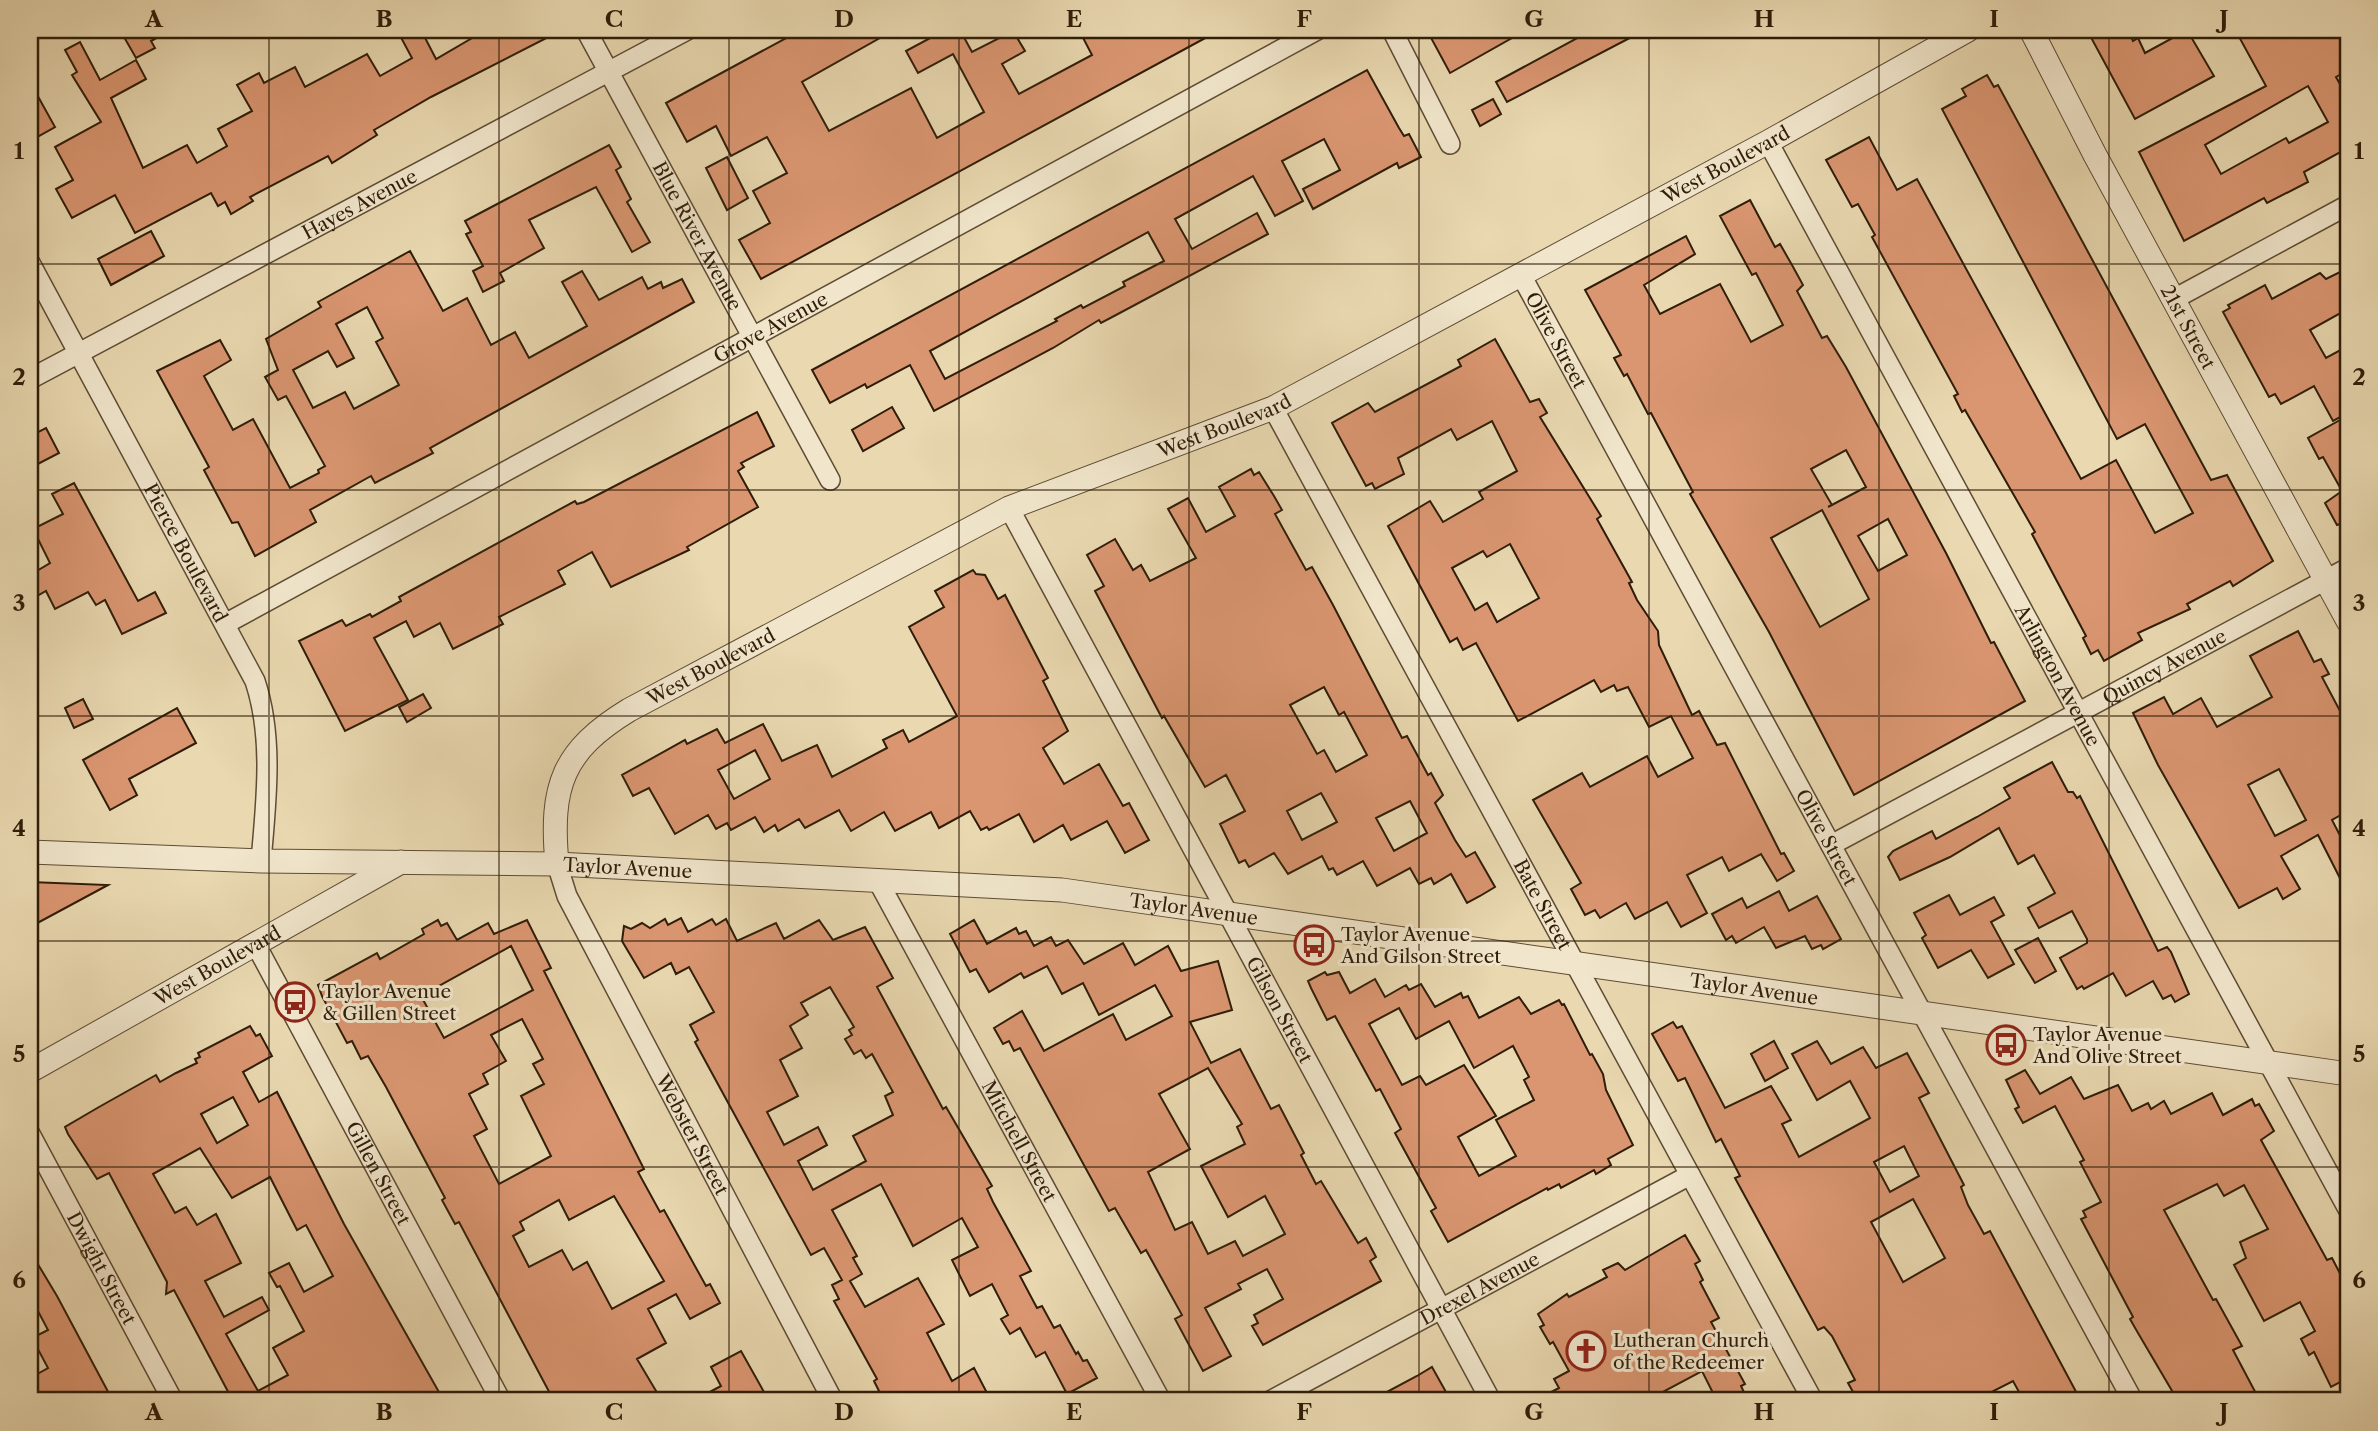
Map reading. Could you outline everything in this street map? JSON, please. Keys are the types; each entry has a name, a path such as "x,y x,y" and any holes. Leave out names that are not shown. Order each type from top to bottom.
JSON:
{"street":[{"name":"Blue River Avenue","path":"586,30 830,480"},
{"name":"Hayes Avenue","path":"30,379 687,30"},
{"name":"Grove Avenue","path":"225,624 1317,30"},
{"path":"1392,30 1450,144"},
{"name":"West Boulevard","path":"557,864 556,816 563,779 578,748 600,728 652,696 1009,508 1273,408 1768,142 1968,30"},
{"name":"21st Street","path":"2031,30 2348,621"},
{"name":"Arlington Avenue","path":"1768,142 2348,1209"},
{"path":"2174,299 2348,205"},
{"name":"Pierce Boulevard","path":"30,263 255,681 262,703 266,750 261,861"},
{"name":"Olive Street","path":"1521,275 2133,1401"},
{"name":"Bate Street","path":"1273,408 1813,1401"},
{"name":"Gilson Street","path":"1009,508 1491,1401"},
{"name":"Quincy Avenue","path":"1831,845 2348,568"},
{"name":"Taylor Avenue","path":"30,852 261,861 404,860 557,864 1062,890 2348,1073"},
{"name":"West Boulevard","path":"30,1071 404,860"},
{"name":"Webster Street","path":"557,864 567,896 833,1401"},
{"name":"Mitchell Street","path":"878,881 1161,1401"},
{"name":"Gillen Street","path":"256,945 501,1401"},
{"name":"Dwight Street","path":"30,1134 173,1401"},
{"name":"Drexel Avenue","path":"1270,1401 1690,1175"}],"building":[{"path":"120,30 171,30 151,41 155,48 136,58"},
{"path":"397,30 421,30 436,59 486,30 562,30 431,97 374,130 377,135 332,163 328,156 250,197 253,201 231,214 225,202 218,206 211,193 135,233 115,195 72,218 56,189 73,180 55,147 101,122 72,75 77,72 65,50 80,42 100,80 136,60 146,79 111,98 143,168 187,145 197,163 227,146 218,129 252,111 237,85 259,73 264,83 295,67 305,87 367,54 380,76 412,58"},
{"path":"801,30 894,30 802,82 829,131 911,88 937,138 984,112 953,54 918,73 906,51 945,30 960,30 972,52 1013,31 1025,51 1002,64 1019,94 1092,55 1079,30 1220,30 761,279 739,240 770,223 753,191 787,173 767,137 731,156 716,126 687,142 666,103"},
{"path":"1441,30 1526,30 1450,73 1430,36"},
{"path":"1592,30 1645,30 1507,102 1496,82"},
{"path":"2087,30 2128,30 2133,41 2138,38 2145,53 2187,30 2214,76 2135,119"},
{"path":"2248,30 2348,30 2348,70 2336,77 2348,98 2348,148 2304,172 2308,182 2267,203 2264,198 2184,241 2139,152 2266,86 2238,35","holes":["2308,86 2328,122 2289,143 2286,138 2221,174 2205,145"]},
{"path":"1367,70 1399,128 1404,136 1409,134 1421,157 1399,168 1397,163 1313,209 1303,189 1340,170 1324,139 1282,161 1303,201 1275,216 1253,176 1175,219 1192,249 1257,213 1268,234 1101,323 1099,320 1053,348 934,411 910,365 867,388 865,384 830,403 812,370","holes":["1148,232 1164,261 1123,282 1125,286 1083,308 1081,305 1055,319 1057,321 945,379 930,351"]},
{"path":"1987,75 1994,87 1998,85 2211,480 2227,475 2273,561 2233,586 2230,581 2187,604 2190,609 2138,633 2142,640 2104,661 2098,650 2091,654 2083,638 2086,636 2032,534 2035,532 1965,410 1962,412 1954,396 1958,394 1872,237 1875,235 1858,204 1852,207 1826,160 1869,137 1897,190 1917,179 2081,479 2116,460 2155,533 2193,513 2145,424 2117,439 1942,109 1966,96 1962,89"},
{"path":"30,82 55,127 30,141"},
{"path":"1493,99 1501,114 1480,126 1472,110"},
{"path":"609,145 621,167 616,170 631,199 627,202 650,242 632,252 596,187 529,220 544,248 500,273 504,281 483,292 473,271 483,266 466,234 471,232 465,221"},
{"path":"727,157 748,198 727,210 706,168"},
{"path":"1750,200 1775,247 1780,244 1803,285 1797,291 1822,338 1827,336 1846,367 1991,643 1994,642 2025,701 1854,795 1769,632 1690,494 1693,492 1651,413 1648,414 1627,374 1624,376 1614,358 1621,355 1585,290 1686,236 1695,254 1644,285 1660,314 1720,284 1751,342 1783,325 1756,273 1752,275 1720,216","holes":["1846,450 1866,487 1832,505 1811,469","1822,510 1869,599 1820,627 1771,538","1888,519 1907,555 1878,571 1858,536"]},
{"path":"151,231 164,256 111,285 98,259"},
{"path":"410,251 443,311 467,298 491,345 515,332 529,358 587,326 562,282 582,271 599,300 642,277 648,289 661,282 663,288 682,279 694,302 430,448 433,453 375,483 371,476 310,510 316,522 255,556 238,522 232,523 204,470 209,467 157,371 220,340 231,360 204,376 233,430 253,419 290,488 319,473 318,470 325,466 286,396 278,400 265,377 278,370 266,339 321,307 318,302","holes":["367,307 383,338 376,342 399,385 354,409 345,392 313,408 293,370 328,351 337,367 354,358 336,324"]},
{"path":"2348,268 2348,309 2310,330 2326,358 2348,346 2348,413 2333,421 2314,386 2281,404 2275,394 2269,397 2223,312 2230,308 2228,305 2265,285 2272,299 2320,273 2326,279"},
{"path":"1495,339 1530,402 1539,399 1547,413 1540,417 1601,516 1597,519 1632,582 1629,583 1637,600 1658,631 1659,645 1692,715 1699,711 1717,745 1725,743 1781,854 1784,853 1794,871 1777,881 1761,854 1729,871 1722,857 1687,875 1707,913 1681,927 1667,902 1635,919 1626,903 1600,918 1595,910 1585,915 1571,889 1581,883 1533,800 1582,773 1590,787 1647,756 1658,777 1693,758 1671,716 1649,727 1628,687 1617,691 1614,685 1601,692 1594,680 1518,721 1476,643 1463,650 1457,638 1450,642 1388,526 1430,501 1443,522 1483,499 1479,492 1517,471 1492,421 1457,440 1451,429 1398,458 1404,474 1375,489 1372,483 1366,486 1332,423 1368,403 1375,412 1461,366 1458,360","holes":["1510,544 1539,598 1497,622 1487,603 1475,610 1452,568 1483,551 1487,557"]},
{"path":"892,407 904,428 863,451 852,430"},
{"path":"757,412 774,446 741,463 744,467 738,471 758,507 687,547 689,550 611,587 592,552 558,571 565,584 499,617 503,624 453,649 440,623 414,637 406,621 374,638 408,700 345,731 299,641 342,620 346,626 370,614 372,617 401,601 399,597 575,501 577,504 584,502"},
{"path":"2340,420 2348,435 2347,543 2340,524 2337,525 2325,503 2342,491 2323,457 2319,459 2308,438"},
{"path":"46,428 59,453 30,468 30,436"},
{"path":"1251,469 1254,475 1259,472 1282,510 1275,514 1306,570 1312,567 1402,738 1407,736 1428,775 1431,773 1443,795 1435,803 1455,840 1466,857 1475,852 1495,887 1467,903 1451,874 1434,884 1431,878 1419,884 1410,868 1377,886 1363,861 1337,875 1333,868 1329,870 1322,856 1288,874 1274,853 1249,867 1245,860 1239,863 1220,824 1245,811 1226,775 1205,787 1164,716 1162,718 1095,591 1104,586 1087,555 1115,539 1133,570 1141,565 1150,581 1196,558 1168,509 1188,498 1206,532 1235,516 1219,487","holes":["1324,687 1339,715 1344,712 1367,755 1336,772 1324,750 1317,754 1290,705","1321,793 1337,822 1302,840 1287,811","1410,801 1427,833 1394,851 1376,818"]},
{"path":"74,483 138,601 155,592 166,613 122,634 105,600 96,605 88,592 55,609 46,591 30,600 30,575 50,563 33,529 63,514 52,494"},
{"path":"973,570 976,574 985,575 998,599 1005,595 1048,678 1043,681 1068,731 1043,748 1064,784 1099,764 1123,806 1129,803 1149,840 1125,853 1107,821 1071,840 1063,825 1034,842 1019,814 989,830 987,827 981,830 970,811 939,828 931,812 895,831 884,812 851,831 839,810 805,828 799,819 778,831 775,825 764,832 755,817 731,830 727,823 716,829 708,815 675,834 649,788 633,796 622,775 685,740 687,744 717,729 725,743 763,724 782,761 817,745 832,777 887,748 883,740 903,730 909,742 957,716 909,627 944,607 935,591","holes":["755,750 770,779 734,799 718,770"]},
{"path":"2298,631 2314,662 2321,659 2329,674 2322,677 2348,726 2348,811 2332,820 2348,851 2348,894 2318,835 2281,856 2300,889 2283,899 2277,888 2239,908 2158,765 2133,713 2164,697 2173,714 2201,698 2217,727 2272,697 2250,656","holes":["2279,769 2306,820 2275,836 2248,785"]},
{"path":"423,694 431,708 407,722 399,707"},
{"path":"83,699 93,719 74,728 65,708"},
{"path":"177,708 196,743 129,779 137,795 110,810 83,760"},
{"path":"2052,762 2068,792 2073,792 2077,798 2080,796 2158,951 2167,947 2171,952 2189,994 2175,1002 2171,995 2163,999 2153,981 2126,996 2113,973 2084,989 2082,986 2077,989 2060,958 2087,943 2087,939 2072,911 2039,928 2028,908 2055,893 2034,855 2018,864 1999,828 1950,857 1900,880 1888,857 1893,851 1932,831 1936,839 2010,798 2004,788"},
{"path":"30,882 108,885 30,927"},
{"path":"1779,891 1789,911 1817,896 1841,939 1823,949 1821,945 1812,949 1805,936 1776,948 1764,927 1736,943 1732,936 1726,940 1712,914 1742,898 1747,908"},
{"path":"1949,895 1960,915 1994,897 2004,915 1991,922 2014,964 1988,978 1971,950 1938,968 1922,938 1926,935 1914,913"},
{"path":"681,918 688,932 712,919 716,925 726,919 737,941 776,923 784,939 819,920 833,940 865,927 893,978 877,987 943,1109 946,1107 992,1186 987,1189 1031,1271 1020,1276 1037,1308 1042,1306 1054,1328 1060,1325 1076,1354 1078,1352 1083,1361 1087,1360 1097,1378 1067,1394 1045,1352 1036,1357 1020,1328 1010,1334 1001,1319 1008,1315 992,1284 970,1296 952,1260 978,1247 962,1218 913,1246 881,1184 832,1210 857,1256 853,1258 862,1274 850,1281 865,1307 918,1278 944,1324 927,1333 952,1381 974,1368 986,1391 968,1401 884,1401 874,1381 877,1379 834,1301 839,1299 832,1285 842,1280 824,1248 811,1255 695,1042 698,1040 690,1025 714,1012 689,967 676,974 671,963 644,978 622,941 624,926 631,929 642,923 650,928 665,919 668,925","holes":["830,987 854,1027 849,1030 852,1035 845,1039 854,1054 861,1050 866,1058 872,1054 893,1092 885,1096 893,1115 853,1136 866,1161 813,1190 798,1161 827,1145 818,1127 784,1145 767,1112 798,1096 780,1060 802,1048 790,1026 808,1015 801,1003"]},
{"path":"438,920 441,926 447,923 457,940 488,923 494,934 527,920 551,968 544,971 644,1169 638,1172 660,1212 664,1210 706,1286 710,1284 720,1303 690,1319 676,1294 648,1309 666,1343 637,1359 662,1401 554,1401 459,1222 455,1224 442,1200 445,1198 386,1087 368,1056 361,1059 352,1041 347,1043 322,996 318,985 377,953 380,959 424,934 422,929","holes":["511,946 533,990 444,1038 421,996","522,1019 543,1059 533,1064 544,1084 521,1096 551,1156 499,1184 474,1136 487,1129 469,1094 488,1084 483,1074 506,1061 491,1035","614,1196 664,1281 612,1309 587,1262 573,1270 562,1250 529,1267 513,1236 524,1230 520,1222 559,1200 569,1220"]},
{"path":"974,920 987,944 1016,928 1019,934 1026,931 1034,946 1051,937 1056,946 1068,940 1084,964 1123,943 1135,965 1168,946 1181,971 1218,961 1232,1010 1190,1022 1211,1063 1240,1049 1271,1109 1279,1105 1304,1153 1301,1155 1316,1184 1321,1181 1358,1243 1366,1238 1376,1257 1370,1261 1381,1281 1263,1345 1252,1326 1258,1323 1254,1315 1283,1299 1267,1269 1238,1284 1241,1289 1205,1308 1231,1356 1203,1371 1175,1319 1182,1315 1146,1250 1141,1253 1115,1208 1109,1211 1020,1048 1014,1051 1009,1041 1003,1044 994,1028 1022,1011 1044,1051 1113,1014 1126,1040 1172,1016 1155,985 1099,1015 1083,983 1062,994 1047,966 1024,978 1021,973 989,992 976,969 970,972 950,934","holes":["1208,1068 1242,1124 1237,1127 1245,1144 1201,1166 1228,1217 1265,1196 1285,1234 1243,1256 1235,1241 1208,1254 1192,1222 1175,1230 1148,1172 1190,1149 1159,1094"]},
{"path":"2038,938 2056,971 2035,983 2015,950"},
{"path":"1325,972 1327,975 1339,972 1350,993 1375,979 1385,997 1406,985 1409,990 1421,984 1435,1007 1461,993 1463,998 1468,996 1479,1018 1519,997 1531,1014 1559,1000 1564,1004 1590,1055 1592,1054 1603,1074 1606,1090 1633,1145 1608,1159 1611,1165 1596,1174 1594,1170 1561,1188 1559,1184 1548,1190 1547,1188 1448,1242 1431,1211 1436,1208 1395,1133 1401,1129 1380,1089 1376,1091 1335,1016 1327,1020 1308,981","holes":["1399,1008 1416,1039 1449,1021 1474,1068 1513,1046 1529,1077 1524,1080 1534,1100 1496,1120 1516,1156 1479,1176 1458,1137 1496,1116 1464,1065 1426,1085 1420,1076 1402,1085 1369,1024"]},
{"path":"1673,1022 1677,1028 1682,1026 1725,1108 1771,1086 1791,1120 1782,1124 1799,1157 1870,1118 1850,1081 1817,1100 1792,1054 1817,1041 1831,1064 1863,1047 1876,1068 1907,1053 1929,1093 1919,1098 1964,1185 1961,1187 1968,1205 1984,1234 1990,1231 2081,1401 2024,1401 2013,1381 1974,1401 1858,1401 1848,1383 1855,1380 1832,1336 1824,1327 1818,1330 1735,1178 1740,1176 1721,1139 1716,1142 1685,1078 1678,1081 1652,1034","holes":["1904,1146 1919,1176 1890,1192 1874,1162","1913,1199 1945,1258 1903,1282 1871,1222"]},
{"path":"250,1026 256,1036 260,1034 272,1056 243,1072 259,1102 277,1092 344,1224 444,1401 233,1401 174,1290 166,1294 167,1282 109,1173 97,1179 65,1127 156,1075 160,1082 197,1063 195,1059 200,1057 198,1053","holes":["233,1097 248,1125 217,1143 201,1114","200,1148 232,1198 270,1177 297,1230 306,1225 333,1276 304,1292 289,1263 269,1273 277,1287 280,1286 304,1331 273,1348 288,1375 258,1391 226,1334 269,1310 262,1297 224,1317 205,1281 241,1263 216,1214 197,1225 186,1207 175,1213 153,1174"]},
{"path":"1774,1041 1788,1068 1765,1081 1751,1054"},
{"path":"2025,1070 2040,1094 2071,1077 2084,1099 2118,1085 2132,1111 2148,1103 2151,1109 2164,1101 2171,1114 2212,1093 2223,1115 2252,1099 2255,1106 2259,1104 2274,1131 2261,1140 2327,1260 2332,1258 2348,1289 2348,1378 2331,1387 2314,1352 2309,1355 2301,1339 2315,1331 2300,1302 2264,1321 2234,1265 2246,1258 2240,1242 2268,1229 2244,1185 2224,1196 2217,1184 2164,1210 2213,1300 2216,1299 2242,1346 2233,1350 2260,1401 2178,1401 2130,1319 2133,1317 2081,1219 2086,1217 2083,1211 2101,1202 2080,1162 2084,1160 2055,1106 2023,1123 2015,1109 2019,1107 2006,1080"},
{"path":"1685,1235 1700,1261 1695,1264 1703,1280 1700,1282 1719,1318 1711,1322 1745,1384 1741,1386 1748,1401 1717,1401 1702,1371 1646,1401 1534,1401 1559,1388 1554,1379 1569,1371 1553,1342 1550,1344 1540,1327 1544,1325 1538,1314 1567,1294 1569,1297 1607,1277 1603,1270 1618,1263 1625,1270"},
{"path":"30,1251 113,1401 30,1401 30,1378 48,1368 32,1338 48,1330 30,1296"},
{"path":"741,1351 769,1401 693,1401 721,1386 711,1367"},
{"path":"1432,1367 1451,1401 1370,1401 1417,1376"}],"place":[{"name":"Taylor Avenue And Gilson Street","path":"1314,945"},
{"name":"Taylor Avenue & Gillen Street","path":"295,1002"},
{"name":"Taylor Avenue And Olive Street","path":"2006,1045"},
{"name":"Lutheran Church of the Redeemer","path":"1586,1351"}]}
